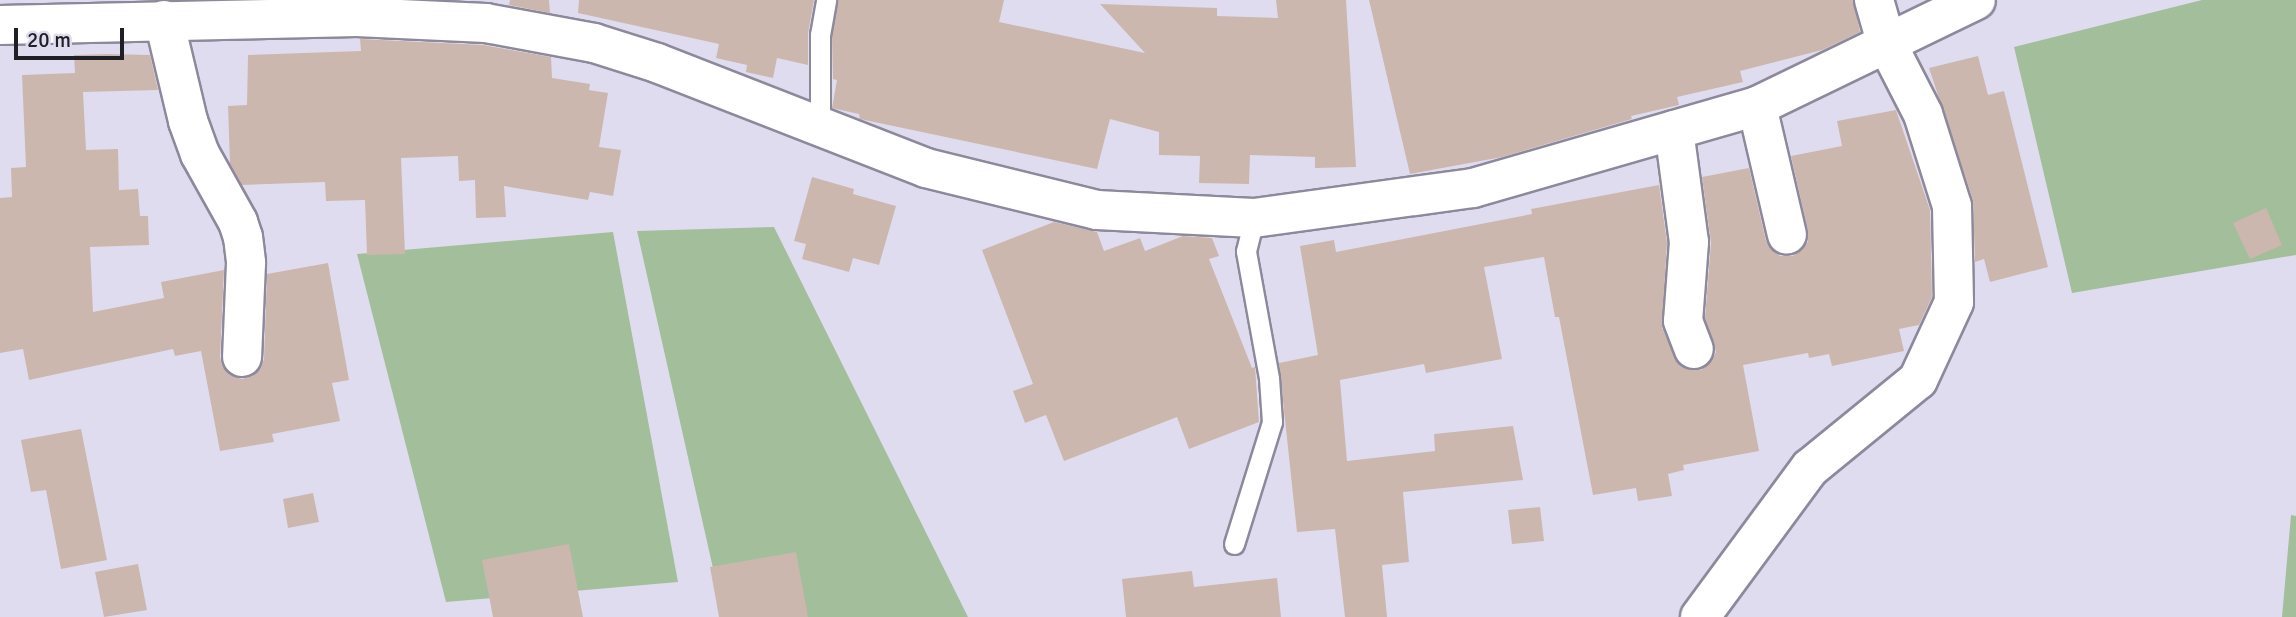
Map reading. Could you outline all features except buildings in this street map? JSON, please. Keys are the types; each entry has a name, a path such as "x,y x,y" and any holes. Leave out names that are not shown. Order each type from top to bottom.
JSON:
{"street":[{"path":"1700,617 1810,467 1918,380 1954,302 1952,206 1923,114 1886,42 1874,0"},
{"path":"0,25 431,10 594,43 926,167 1097,210 1254,218 1473,188 1757,106 1976,0"},
{"path":"164,20 188,121 200,154 238,222 243,237 246,262 242,357"},
{"path":"1757,106 1787,235"},
{"path":"1674,130 1689,242 1684,321 1694,349"}],"lane":[{"path":"820,127 821,35 826,0"},
{"path":"1234,544 1272,422 1269,378 1246,251 1254,218"}],"green space":[{"path":"2202,0 2296,0 2296,255 2072,293 2014,47"},
{"path":"774,227 968,617 724,617 637,231"},
{"path":"613,232 678,582 446,602 357,254"},
{"path":"2291,515 2296,516 2296,617 2282,617"}]}
